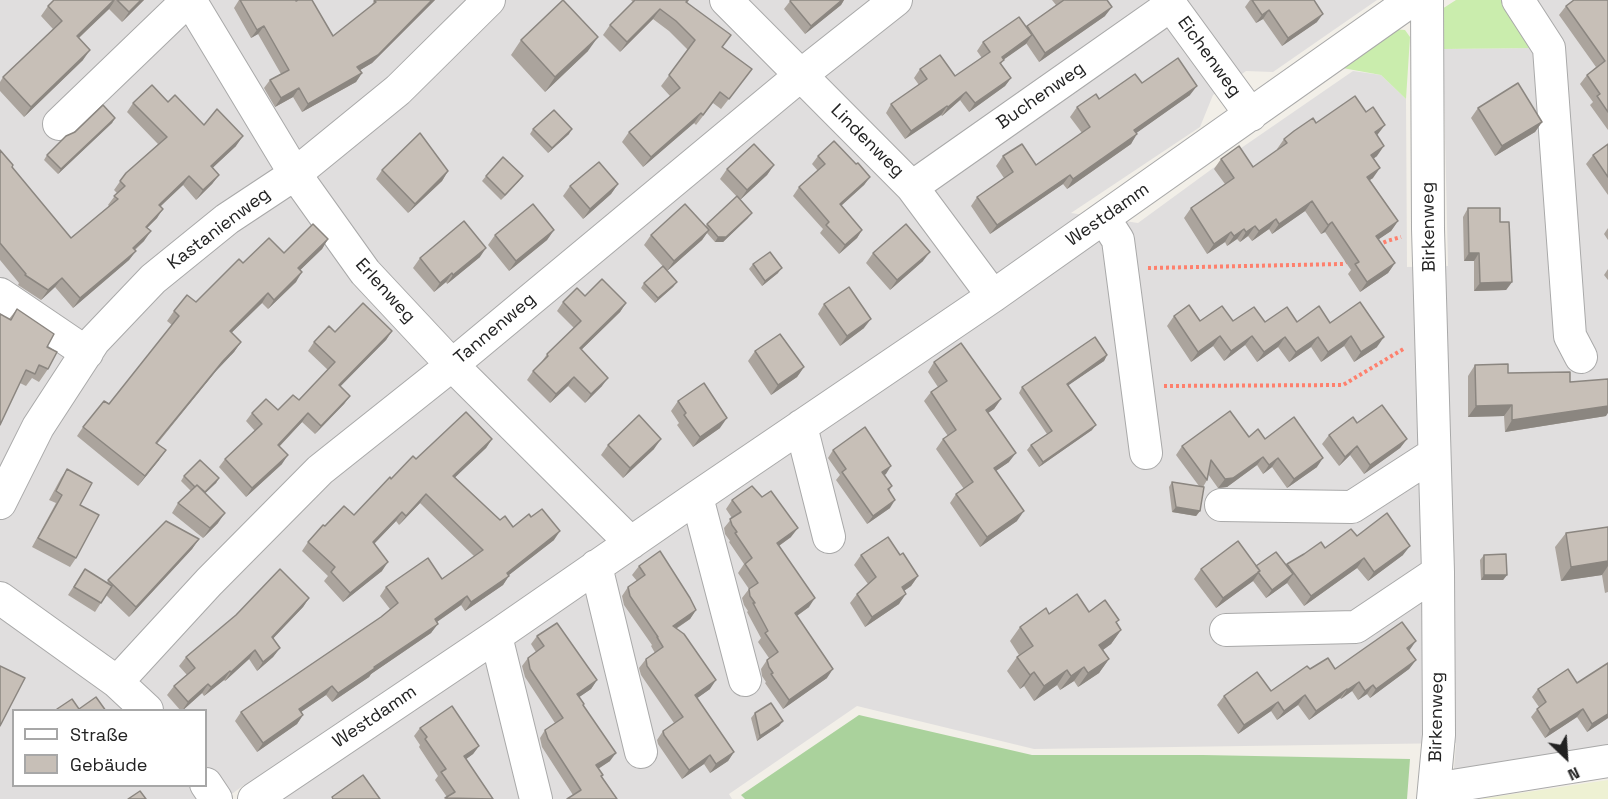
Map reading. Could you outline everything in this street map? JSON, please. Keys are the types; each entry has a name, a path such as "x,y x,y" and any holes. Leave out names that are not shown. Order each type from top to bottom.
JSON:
{"street":[{"name":"Erlenweg","path":"59,123 189,0 295,174 365,272 452,365 631,543"},
{"name":"Kastanienweg","path":"0,502 38,427 94,341 153,279 227,219 295,174 398,90 489,0"},
{"name":"Lindenweg","path":"726,0 912,187 993,296"},
{"name":"Tannenweg","path":"117,682 209,582 320,470 452,365 801,75 896,0"},
{"name":"Westdamm","path":"254,799 993,296 1412,0"},
{"name":"Birkenweg","path":"1427,0 1428,230 1438,573 1439,735 1434,794 1608,761"},
{"path":"1518,0 1549,48 1570,336 1581,357"},
{"name":"Eichenweg","path":"1169,3 1251,115"},
{"name":"Buchenweg","path":"912,187 1169,3"},
{"path":"1104,218 1118,240 1146,453"},
{"path":"0,294 87,353"},
{"path":"801,426 829,537"},
{"path":"1221,505 1352,507 1434,454"},
{"path":"697,497 745,680"},
{"path":"596,566 641,752"},
{"path":"1226,630 1356,627 1438,573"},
{"path":"0,598 117,682 145,709"},
{"path":"496,636 536,799"},
{"path":"207,785 216,799"}],"path":[{"path":"1370,250 1387,241 1428,230"},
{"path":"1121,269 1343,264 1352,259"},
{"path":"1137,387 1343,385 1431,333"}],"shaded area":[{"path":"0,0 1377,0 1273,72 1246,71 1213,95 1200,127 1071,213 1138,223 1231,155 1353,71 1381,75 1406,99 1407,267 1448,266 1443,49 1535,48 1533,0 1608,0 1608,756 1453,780 1456,743 1034,749 857,706 729,794 732,799 252,799 244,785 225,799 0,799"}],"green space":[{"path":"1456,0 1507,0 1535,48 1443,49 1442,9"},
{"path":"1391,29 1405,30 1410,37 1406,99 1381,75 1337,67"},
{"path":"859,715 1032,755 1203,755 1410,759 1407,799 745,799 741,795"},
{"path":"1608,780 1608,799 1480,799"}],"building":[{"path":"54,0 114,0 77,36 90,50 31,107 3,77 62,21 48,6"},
{"path":"117,0 141,0 129,12"},
{"path":"240,0 312,0 333,36 376,2 375,0 432,0 378,55 357,67 362,73 308,104 299,88 281,98 270,80 289,70 264,26 257,30"},
{"path":"563,0 598,37 555,77 521,40"},
{"path":"635,0 688,0 686,2 731,35 722,47 752,69 729,99 720,92 703,115 701,113 651,157 629,132 680,88 669,75 695,40 660,9 627,42 610,25"},
{"path":"791,0 842,0 811,26"},
{"path":"1064,0 1107,0 1112,7 1045,53 1027,26"},
{"path":"1252,0 1314,0 1323,14 1288,38 1269,10 1262,15"},
{"path":"1574,0 1608,0 1608,112 1597,96 1600,94 1587,75 1605,61 1566,6"},
{"path":"1019,17 1032,35 1002,57 1004,60 1000,63 1011,78 975,103 966,92 948,107 911,131 891,104 927,79 920,69 940,55 955,76 990,52 983,42"},
{"path":"1178,58 1197,86 1134,130 1137,134 1073,179 1070,175 997,225 977,197 1013,172 1003,156 1022,144 1036,165 1090,127 1077,107 1096,94 1099,99 1135,74 1142,83"},
{"path":"1518,83 1542,122 1502,146 1478,108"},
{"path":"152,85 168,102 175,95 204,125 217,109 243,136 211,166 219,175 203,190 189,176 159,205 163,209 146,227 151,231 133,248 136,251 80,298 62,278 48,290 25,275 0,243 0,150 71,238 118,199 114,196 125,186 120,181 126,173 167,137 133,103"},
{"path":"1355,96 1366,112 1373,107 1385,125 1375,132 1384,146 1371,155 1380,168 1367,177 1398,221 1376,236 1395,263 1367,282 1355,264 1359,262 1332,222 1328,225 1312,201 1279,224 1276,219 1259,231 1255,226 1246,232 1244,229 1234,236 1231,232 1214,244 1191,208 1234,178 1221,159 1239,146 1253,167 1287,143 1284,139 1294,131 1313,118 1316,123"},
{"path":"103,105 115,118 61,169 47,155"},
{"path":"554,110 572,129 552,148 533,129"},
{"path":"420,133 448,171 415,204 382,170"},
{"path":"834,141 870,177 840,204 862,230 845,245 826,225 829,222 799,187 825,164 818,156"},
{"path":"754,144 774,165 747,190 727,169"},
{"path":"1608,144 1608,177 1593,155"},
{"path":"503,157 523,176 505,195 486,176"},
{"path":"599,162 618,184 590,209 570,186"},
{"path":"737,196 752,213 726,237 718,237 707,224"},
{"path":"533,204 554,230 516,261 495,235"},
{"path":"685,204 709,230 674,261 651,235"},
{"path":"1468,208 1500,208 1500,222 1509,222 1512,282 1480,283 1479,253 1469,253"},
{"path":"464,221 486,248 440,283 420,258"},
{"path":"313,224 328,239 298,268 302,272 274,300 268,293 230,331 241,342 156,443 166,450 145,476 83,427 104,401 109,404 179,316 174,311 187,295 196,302 239,259 243,263 269,238 284,253"},
{"path":"906,224 930,252 897,280 873,253"},
{"path":"770,252 782,268 765,281 753,264"},
{"path":"663,266 677,282 658,298 644,283"},
{"path":"602,279 626,303 580,348 608,378 591,394 574,377 556,394 533,371 581,321 563,302 577,288 585,296"},
{"path":"849,287 871,319 847,336 824,304"},
{"path":"1360,302 1384,337 1361,352 1351,336 1328,352 1318,337 1296,352 1285,337 1264,352 1252,336 1231,351 1220,336 1198,352 1174,316 1189,305 1200,321 1222,306 1233,321 1254,307 1265,322 1287,307 1297,322 1319,306 1330,323"},
{"path":"363,303 392,331 339,385 350,396 321,426 308,413 278,445 288,455 252,488 225,459 262,424 252,413 266,399 278,410 293,395 299,400 335,362 314,342 329,326 335,332"},
{"path":"17,309 54,334 47,347 57,352 48,369 39,365 35,374 26,370 0,425 0,314 11,320"},
{"path":"780,334 804,367 778,385 755,351"},
{"path":"1095,337 1107,355 1067,384 1096,425 1043,462 1031,445 1052,431 1022,387"},
{"path":"961,343 1001,399 986,410 1016,453 994,468 1024,511 987,537 956,494 973,482 943,439 956,430 931,392 947,381 934,362"},
{"path":"1508,364 1508,373 1570,372 1570,382 1608,379 1608,406 1512,420 1512,405 1476,406 1475,365"},
{"path":"704,383 727,418 700,437 684,415 686,413 678,401"},
{"path":"1382,405 1407,439 1370,465 1357,446 1345,457 1329,435 1353,417 1357,423"},
{"path":"1230,411 1249,437 1258,429 1265,439 1294,417 1323,458 1294,479 1278,458 1269,465 1263,457 1233,478 1225,479 1211,460 1207,480 1182,446"},
{"path":"466,412 492,439 453,476 500,520 505,516 513,527 529,514 531,517 542,509 560,531 507,573 509,576 471,602 467,596 435,619 438,624 338,693 332,686 299,709 303,715 263,743 241,712 381,617 398,603 386,587 428,558 442,579 483,550 426,494 406,516 402,512 373,542 388,562 350,593 331,572 335,567 308,542 344,506 354,515 390,477 391,479 413,456 416,459"},
{"path":"639,415 661,439 630,468 608,445"},
{"path":"865,427 891,466 882,472 892,486 888,489 895,500 873,516 842,472 846,469 833,450"},
{"path":"200,460 219,478 205,492 197,485 195,487 184,476"},
{"path":"67,469 92,483 80,505 99,515 76,558 38,538 62,495 56,491"},
{"path":"1172,482 1204,487 1200,511 1176,507"},
{"path":"197,485 225,513 210,528 178,503"},
{"path":"752,486 762,497 771,491 798,528 777,543 815,598 795,613 833,669 789,700 771,674 773,673 767,660 778,652 765,633 768,631 750,596 749,589 758,583 745,564 752,558 735,533 737,532 730,519 741,512 732,500"},
{"path":"1387,513 1410,546 1374,572 1364,558 1311,596 1287,564 1321,542 1325,548 1351,529 1357,536"},
{"path":"166,521 199,539 136,607 108,580"},
{"path":"1608,527 1608,561 1571,567 1566,533"},
{"path":"888,537 900,555 903,553 918,576 902,587 906,594 872,617 857,594 876,577 861,555"},
{"path":"1238,541 1260,571 1223,598 1201,569"},
{"path":"660,551 696,610 673,626 684,634 716,680 695,695 734,752 716,764 710,755 689,770 663,731 683,717 647,666 646,659 663,647 630,596 628,587 645,575 639,566"},
{"path":"1276,552 1293,574 1272,590 1256,566"},
{"path":"1506,554 1507,575 1484,575 1484,555"},
{"path":"85,569 112,586 101,603 74,587"},
{"path":"280,569 309,598 272,637 280,648 263,662 255,650 231,672 211,687 208,684 188,702 174,686 195,668 186,657 236,615"},
{"path":"1077,594 1089,612 1105,600 1119,620 1116,622 1121,630 1099,645 1109,659 1088,673 1084,667 1071,676 1067,670 1044,686 1034,672 1030,675 1017,657 1033,646 1020,627 1046,608 1049,614"},
{"path":"1402,622 1416,641 1407,648 1416,660 1376,689 1373,685 1365,691 1359,682 1316,711 1305,695 1284,711 1278,702 1244,725 1224,696 1257,672 1271,691 1307,666 1310,669 1328,658 1335,669"},
{"path":"557,623 597,680 577,694 616,753 596,765 617,799 567,799 581,790 548,739 545,730 563,718 530,669 528,658 544,646 537,636"},
{"path":"1608,663 1608,714 1592,724 1583,709 1550,730 1537,709 1546,702 1538,689 1568,669 1577,683"},
{"path":"0,666 25,678 0,726"},
{"path":"96,697 105,709 79,709"},
{"path":"72,699 79,709 57,709"},
{"path":"771,703 783,721 760,736 755,713"},
{"path":"452,706 479,746 464,756 493,799 445,798 455,792 441,772 446,769 420,728"},
{"path":"363,775 380,799 333,799 332,797"},
{"path":"140,791 146,799 128,799"}]}
